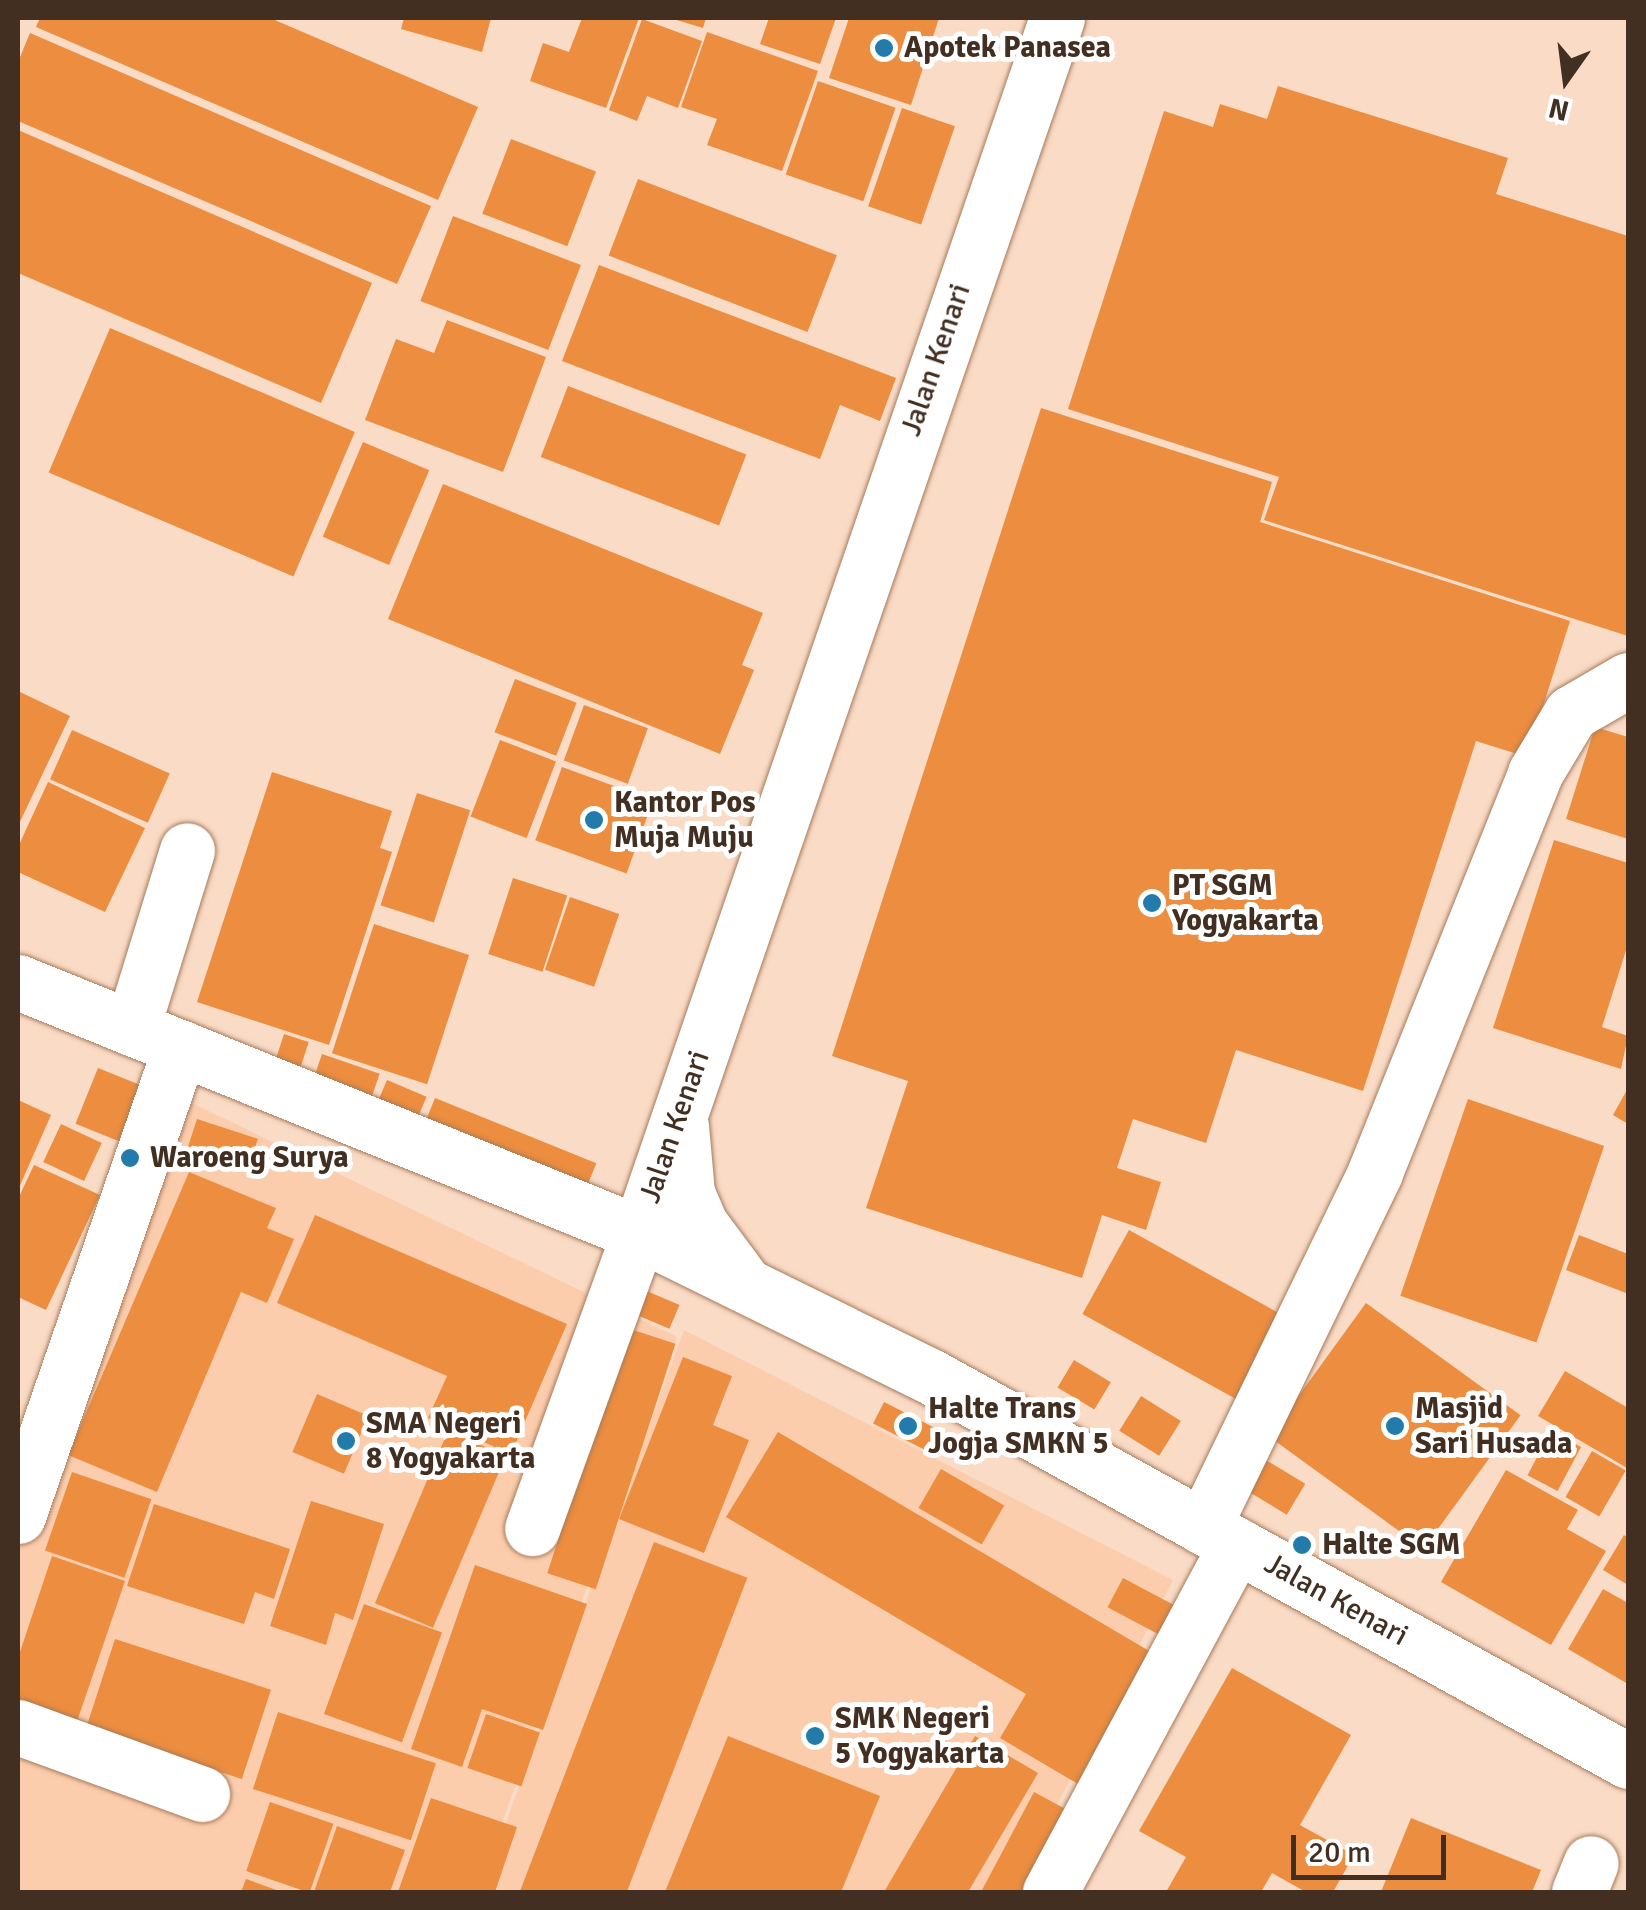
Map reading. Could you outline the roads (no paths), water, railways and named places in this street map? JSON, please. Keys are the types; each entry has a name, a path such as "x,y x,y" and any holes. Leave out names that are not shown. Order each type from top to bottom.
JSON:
{"main road":[{"name":"Jalan Kenari","path":"1057,18 639,1233 930,1376 1628,1762"},
{"path":"1050,1892 1220,1536 1375,1172 1535,773 1571,713 1628,680"},
{"path":"21,1492 34,1419 156,1037 188,850"},
{"path":"18,982 639,1233 532,1528"},
{"path":"680,1108 687,1192 700,1224 746,1285"},
{"path":"18,1727 202,1794"}],"place":[{"name":"Apotek Panasea","path":"884,48"},
{"name":"Kantor Pos Muja Muju","path":"594,820"},
{"name":"PT SGM Yogyakarta","path":"1152,903"},
{"name":"Waroeng Surya","path":"130,1158"},
{"name":"Halte Trans Jogja SMKN 5","path":"908,1426"},
{"name":"Masjid Sari Husada","path":"1395,1426"},
{"name":"SMA Negeri 8 Yogyakarta","path":"346,1441"},
{"name":"Halte SGM","path":"1302,1545"},
{"name":"SMK Negeri 5 Yogyakarta","path":"815,1736"}]}
